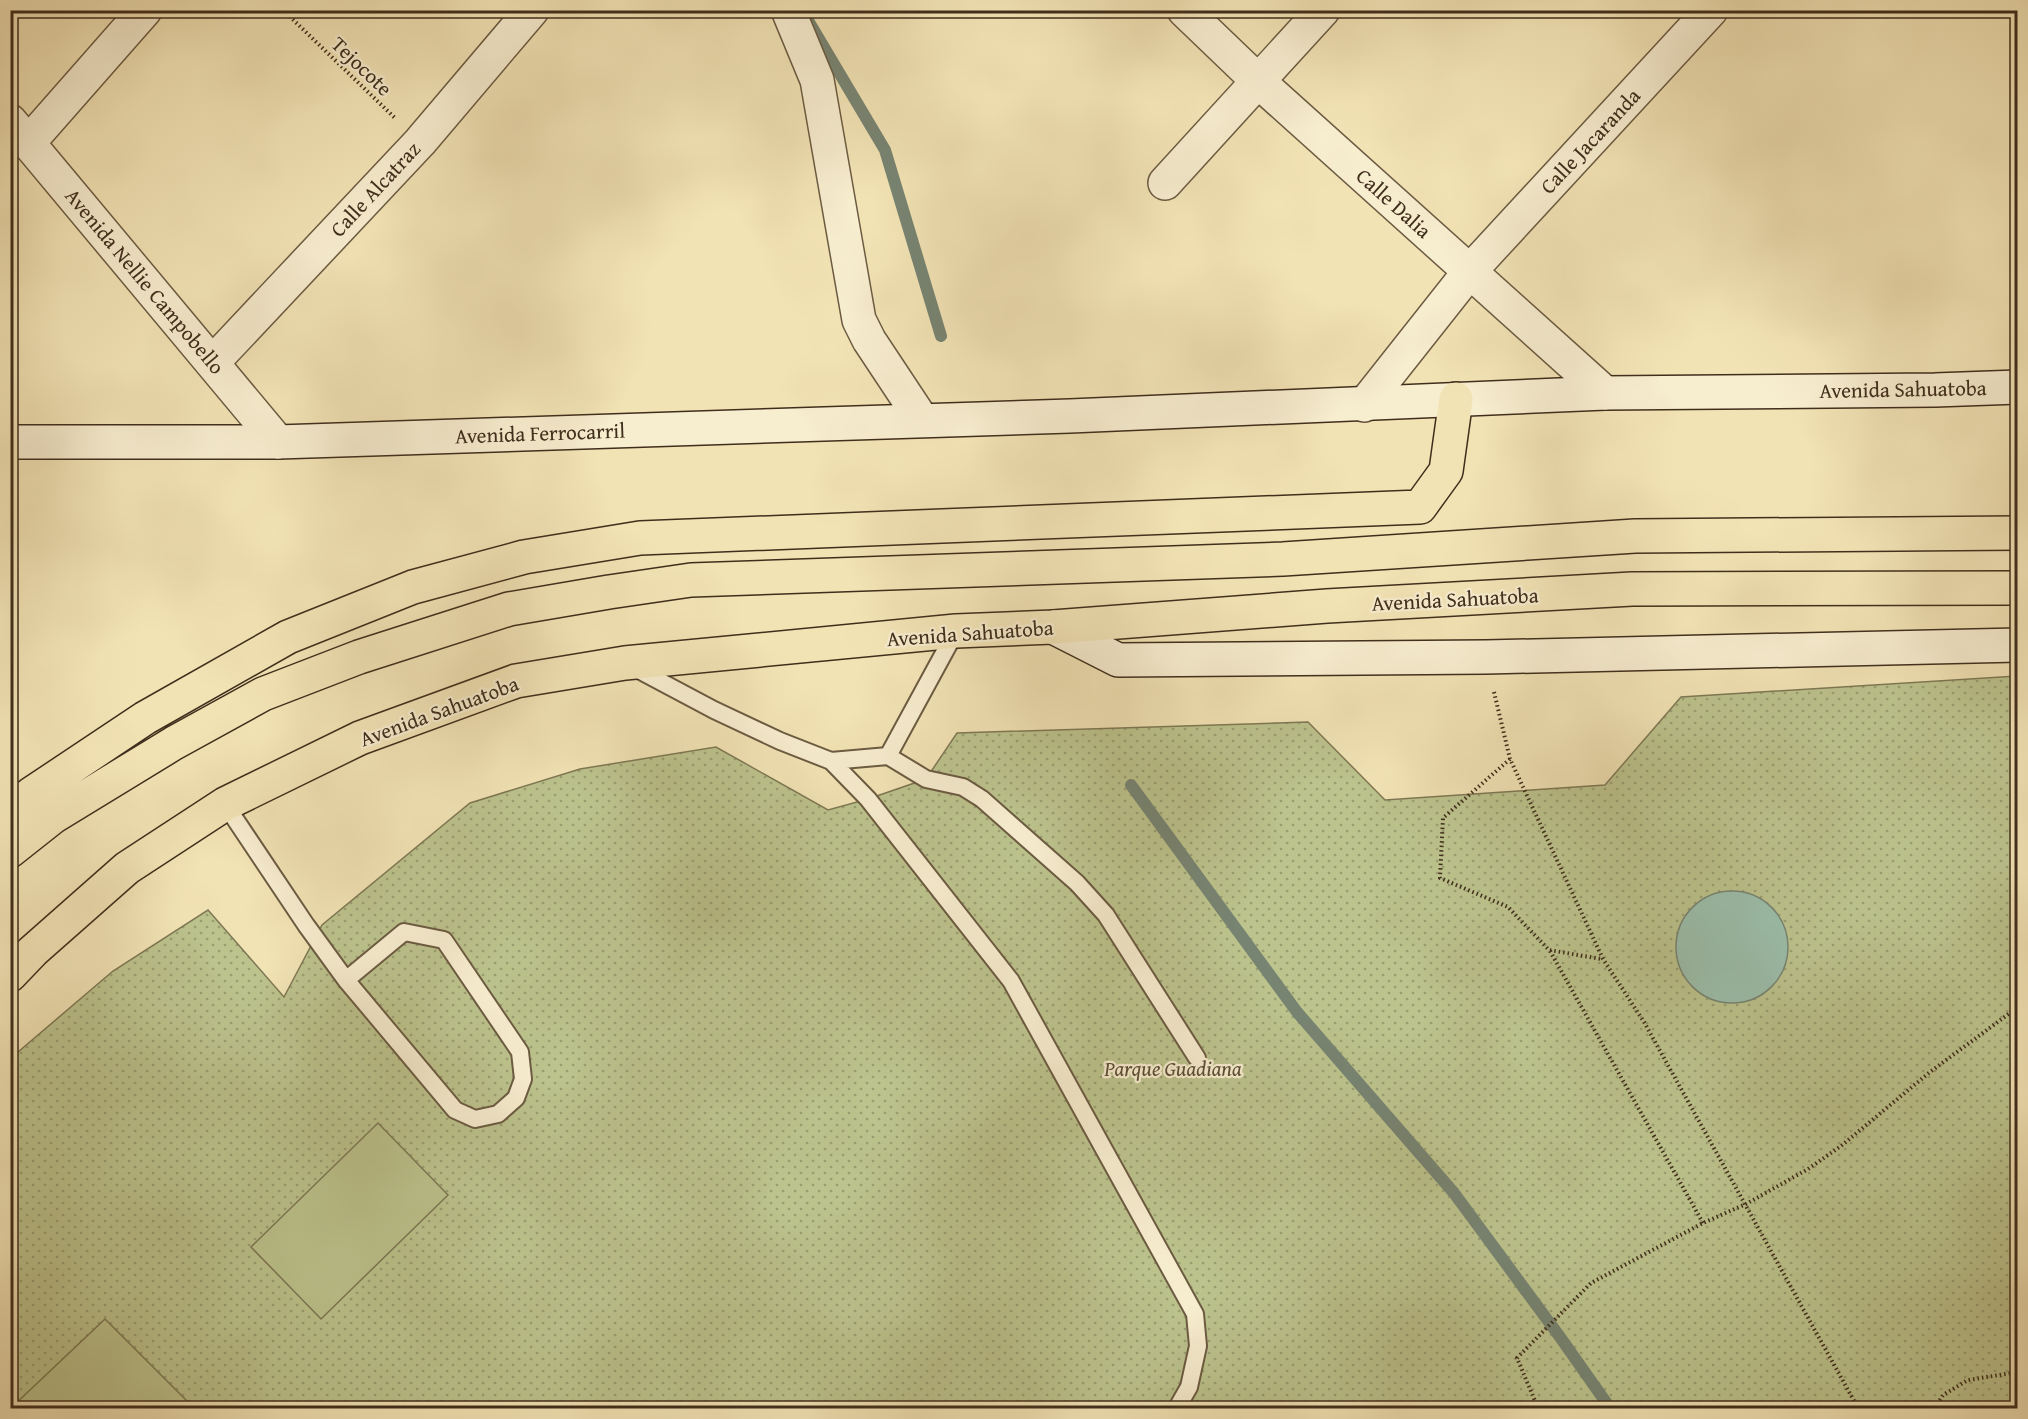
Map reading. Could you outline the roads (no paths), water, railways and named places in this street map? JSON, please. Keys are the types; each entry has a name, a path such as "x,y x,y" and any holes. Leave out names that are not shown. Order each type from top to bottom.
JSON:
{"main road":[{"path":"10,810 145,718 288,637 413,587 524,557 640,538 1420,507 1446,471 1456,399"},
{"path":"10,851 53,817 174,743 263,694 358,657 509,609 609,592 691,580 1283,559 1635,536 2018,532"},
{"name":"Avenida Sahuatoba","path":"10,975 33,951 127,868 225,804 360,738 516,681 625,663 956,631 1053,627 1328,606 1632,589 2018,588"}],"street":[{"path":"20,132 145,10"},
{"name":"Calle Alcatraz","path":"213,362 420,142 532,10"},
{"path":"788,10 817,80 859,320 869,340 922,420"},
{"name":"Calle Dalia","path":"1184,10 1259,82 1605,393"},
{"path":"1165,183 1323,10"},
{"name":"Calle Jacaranda","path":"1364,405 1470,272 1711,10"},
{"name":"Avenida Nellie Campobello","path":"20,132 278,441"},
{"name":"Avenida Sahuatoba","path":"1070,416 1605,393 2018,387"},
{"name":"Avenida Ferrocarril","path":"10,442 278,441 1070,416"},
{"path":"1053,627 1118,660 1486,657 2018,645"}],"lane":[{"path":"888,756 956,631"},
{"path":"625,663 714,710 780,741 831,761 868,799 1011,981 1195,1314 1198,1346 1189,1387 1177,1408"},
{"path":"831,761 888,756 926,778 963,788 982,799 1077,883 1106,915 1197,1058"},
{"path":"225,804 306,925 346,980 455,1110 475,1119 498,1114 516,1098 524,1079 520,1052 444,940 404,932 346,980"}],"waterway":[{"path":"806,17 885,150 941,336"},
{"path":"1131,785 1297,1012 1454,1193 1610,1408"}],"park label":[{"name":"Parque Guadiana","path":"1173,1068"}]}
